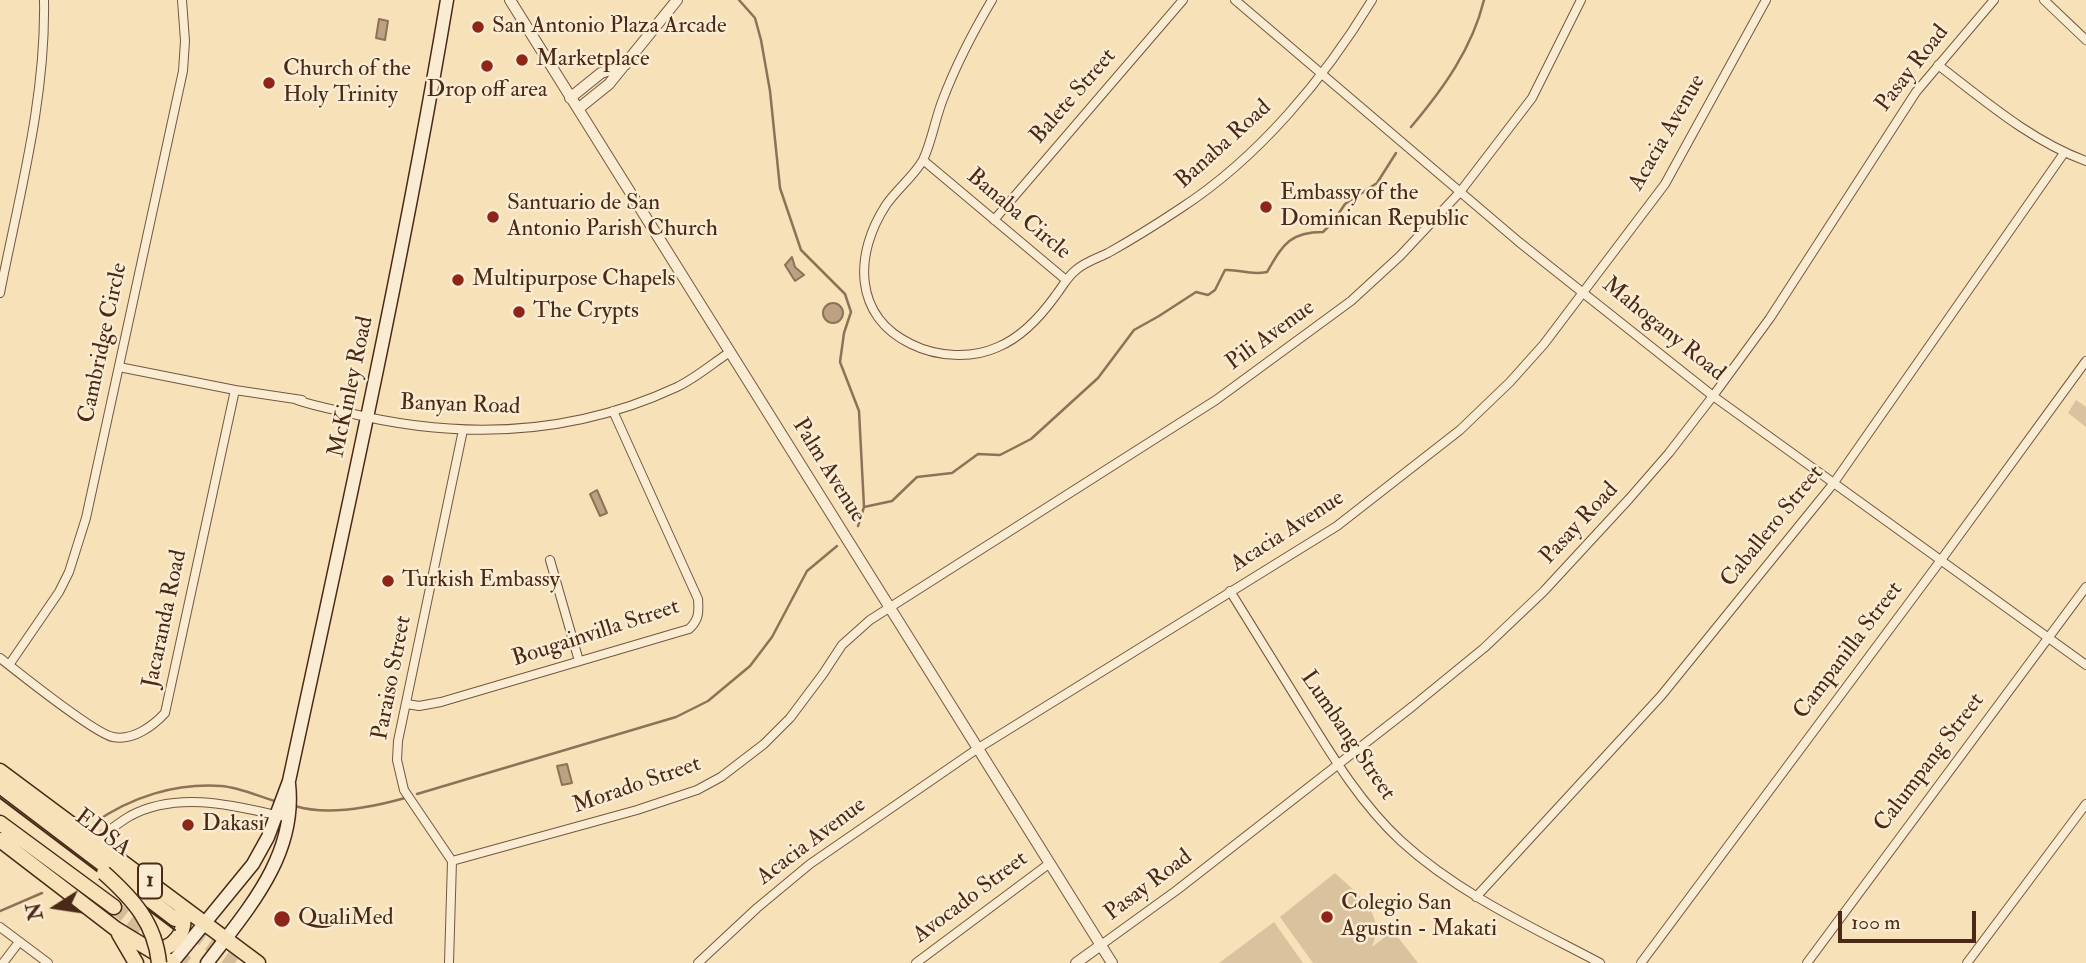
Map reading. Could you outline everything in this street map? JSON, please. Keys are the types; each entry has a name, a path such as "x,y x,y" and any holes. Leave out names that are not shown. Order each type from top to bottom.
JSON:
{"highway":[{"name":"1","path":"0,771 258,963"},
{"name":"EDSA","path":"0,786 176,919"},
{"path":"0,794 104,873 130,897 152,931 155,957"},
{"name":"1","path":"0,823 114,907"},
{"path":"0,840 155,957 172,963"},
{"path":"155,957 180,935 184,918 178,902"},
{"path":"116,929 136,963"}],"main road":[{"name":"McKinley Road","path":"172,963 253,864 264,846 289,781 367,418 423,141 447,0"},
{"name":"McKinley Road","path":"207,963 270,876 290,819 289,781"}],"street":[{"path":"0,293 34,124 45,41 44,0"},
{"name":"Cambridge Circle","path":"9,665 48,610 69,572 86,518 183,71 185,41 182,0"},
{"name":"Palm Avenue","path":"510,0 1112,963"},
{"path":"578,110 609,84 677,0"},
{"path":"923,160 942,100 992,0"},
{"name":"Balete Street","path":"994,220 1183,0"},
{"name":"Mahogany Road","path":"1235,0 1519,242 1713,396 2086,665"},
{"name":"Banaba Road","path":"1066,280 1078,268 1184,206 1258,145 1340,51 1372,0"},
{"name":"Pili Avenue","path":"891,607 1216,400 1351,301 1400,256 1460,192 1532,97 1581,0"},
{"name":"Acacia Avenue","path":"698,963 757,908 810,864 977,749 1337,526 1460,430 1510,382 1584,292 1665,184 1766,0"},
{"name":"Pasay Road","path":"1076,963 1177,890 1337,765 1484,648 1544,591 1669,453 1713,396 1770,318 1884,140 1938,65 1994,0"},
{"path":"2044,0 2086,40"},
{"path":"570,98 601,73 625,65"},
{"path":"1938,65 2021,127 2064,153 2086,161"},
{"name":"Caballero Street","path":"1476,897 1661,696 1833,484 2064,153"},
{"name":"Banaba Circle","path":"923,160 994,220 1066,280 1039,317 1019,336 985,352 960,355 918,348 886,329 866,296 864,275 867,247 887,204 923,160"},
{"name":"Banyan Road","path":"119,367 235,390 309,400 340,411 389,422 507,431 564,424 613,411 678,386 730,352"},
{"name":"Campanilla Street","path":"1641,963 2086,361"},
{"name":"Jacaranda Road","path":"9,665 111,737 121,737 152,727 165,713 235,390"},
{"name":"Bougainvilla Street","path":"407,704 419,706 441,702 689,629 695,624 699,614 698,599 613,411"},
{"name":"Paraiso Street","path":"452,861 413,806 401,780 397,760 398,741 463,429"},
{"path":"550,560 579,661"},
{"name":"Calumpang Street","path":"1807,963 2086,587"},
{"name":"Lumbang Street","path":"1230,591 1337,765 1400,840 1476,897 1600,963"},
{"name":"Morado Street","path":"452,861 637,810 697,790 721,777 764,744 790,718 848,638 891,607"},
{"path":"0,658 9,665"},
{"path":"95,841 131,816 151,807 207,802 290,819"},
{"path":"1967,963 2086,803"},
{"path":"449,963 452,861"},
{"name":"Avocado Street","path":"916,963 1050,863"},
{"path":"0,927 48,963"},
{"path":"3,963 19,942"}],"shaded area":[{"path":"379,19 388,21 385,40 376,38"},
{"path":"792,257 795,267 804,275 795,281 785,265"},
{"path":"833,303 840,306 843,313 840,320 833,323 826,320 823,313 826,306"},
{"path":"2076,400 2086,407 2086,427 2068,413"},
{"path":"597,490 607,513 600,516 590,494"},
{"path":"567,764 572,783 562,785 557,766"},
{"path":"1335,873 1373,914 1376,935 1372,947 1393,931 1418,963 1313,963 1280,917"},
{"path":"1274,922 1303,963 1219,963"}],"waterway":[{"path":"739,0 755,18 761,40 770,91 780,188 801,250 845,294 851,312 844,333 840,362 859,411 864,507 858,526"},
{"path":"1411,127 1455,68 1472,35 1484,0"},
{"path":"864,507 892,501 917,477 952,473 978,454 1000,455 1031,439 1098,378 1134,330 1196,292 1208,295 1215,290 1225,270 1267,272 1288,242 1302,234 1323,232 1345,204 1377,183 1396,153"},
{"path":"417,794 676,717 708,701 750,666 772,637 807,571 837,546"},
{"path":"94,823 138,799 187,787 228,787 278,802"},
{"path":"295,806 336,810 405,798"},
{"path":"0,911 42,893"}],"tunnel":[{"path":"114,907 187,963"},
{"path":"175,919 235,963"}],"tram line":[{"path":"0,798 175,930"}],"place":[{"name":"San Antonio Plaza Arcade","path":"478,27"},
{"name":"Marketplace","path":"522,60"},
{"name":"Drop off area","path":"487,66"},
{"name":"Church of the Holy Trinity","path":"269,83"},
{"name":"Embassy of the Dominican Republic","path":"1266,207"},
{"name":"Santuario de San Antonio Parish Church","path":"493,217"},
{"name":"Multipurpose Chapels","path":"458,280"},
{"name":"The Crypts","path":"519,312"},
{"name":"Turkish Embassy","path":"388,581"},
{"name":"Dakasi","path":"188,825"},
{"name":"Colegio San Agustin - Makati","path":"1327,917"},
{"name":"QualiMed","path":"282,919"}]}
